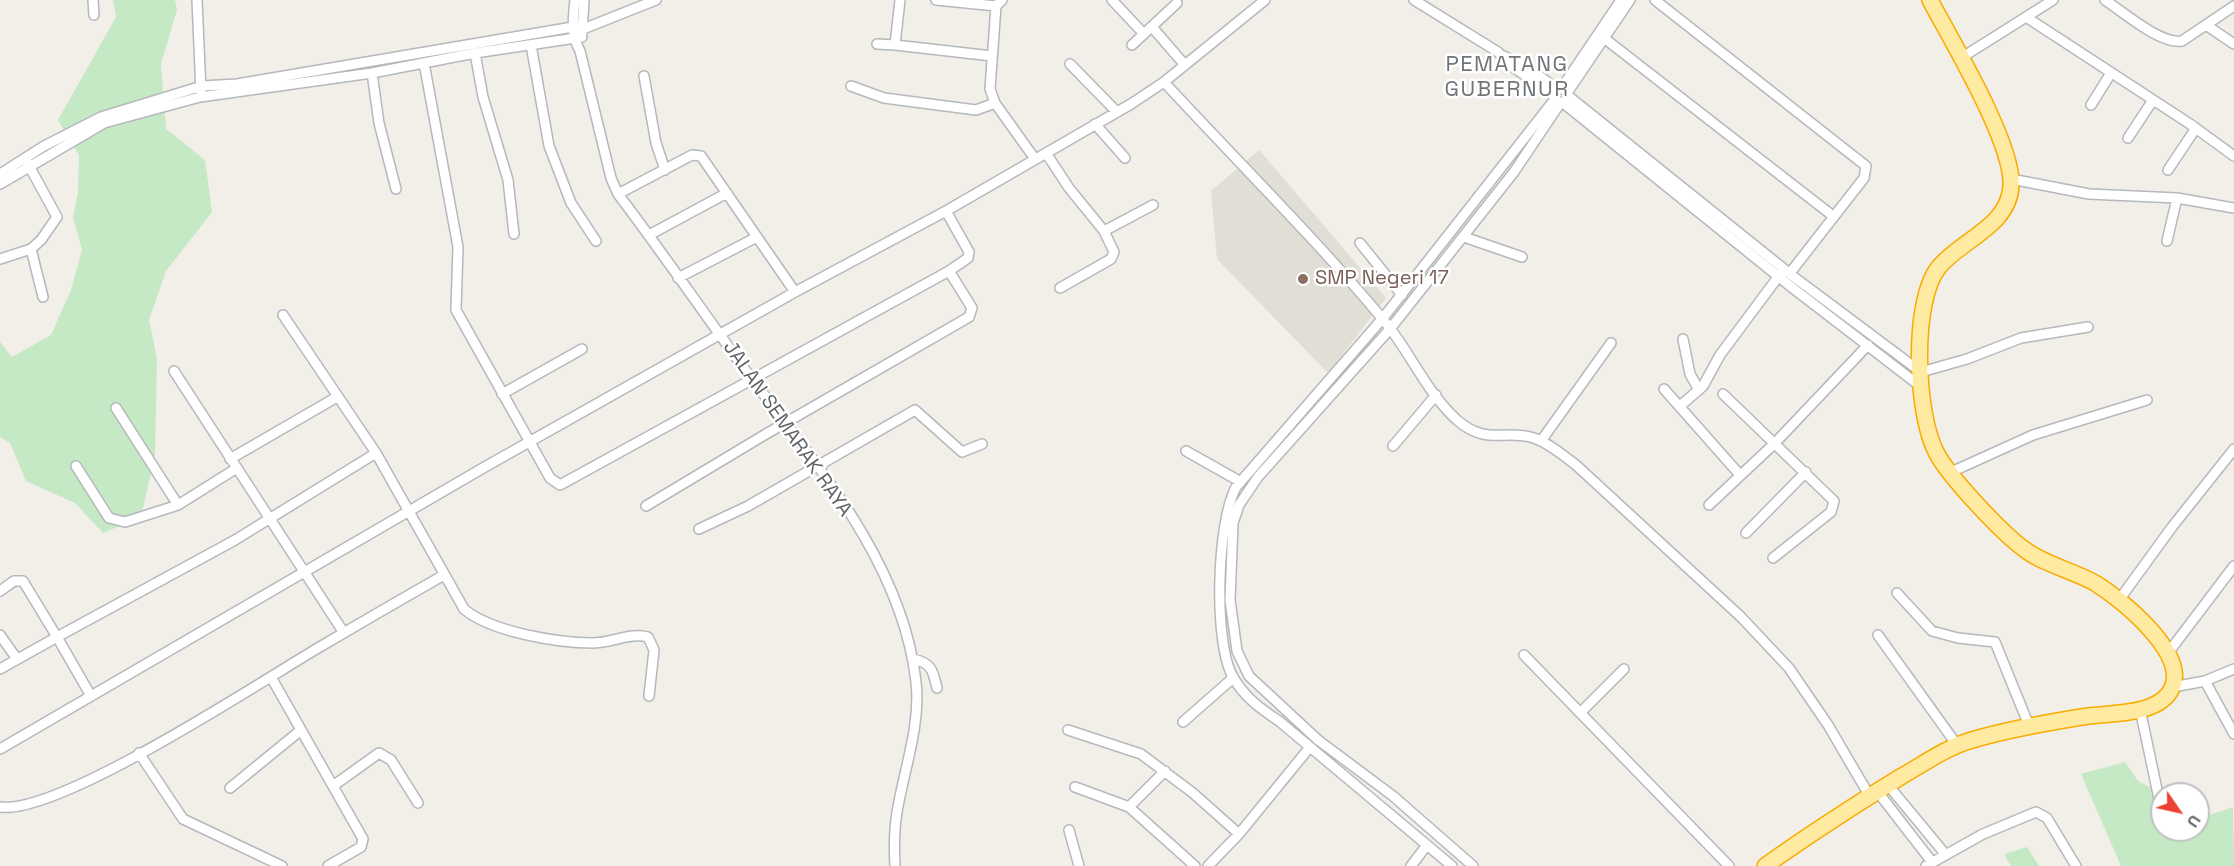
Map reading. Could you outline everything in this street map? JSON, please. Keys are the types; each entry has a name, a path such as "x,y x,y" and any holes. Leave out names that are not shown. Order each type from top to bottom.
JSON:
{"highway":[{"path":"1765,866 1878,790 1957,745 2030,728 2140,709 2163,699 2173,687 2175,671 2168,653 2119,600 2088,580 2023,548 1949,472 1929,438 1921,379 1923,309 1931,279 1949,257 1979,234 2001,212 2008,201 2011,179 2001,140 1961,58 1929,0"}],"street":[{"path":"93,0 94,15"},
{"path":"197,0 202,86 200,97"},
{"path":"575,0 573,27 580,35"},
{"name":"JALAN SEMARAK RAYA","path":"584,0 580,51 606,160 618,194 752,379 818,464 886,575 908,632 913,659 916,703 896,814 895,866"},
{"path":"0,174 104,123 200,97 372,73 475,52 531,45 580,35 656,0"},
{"path":"895,45 900,0"},
{"path":"936,0 999,3 990,89 995,103 1069,188 1104,231 1113,246 1113,258 1060,288"},
{"path":"1114,0 1143,34"},
{"path":"0,749 410,510 721,336 795,292 946,211 1095,124 1164,82 1265,0"},
{"path":"1473,866 1393,795 1318,740 1278,706 1249,676 1237,651 1230,600 1229,567 1233,523 1239,505 1272,460 1390,329 1464,237 1542,133 1560,95 1621,0"},
{"path":"1452,866 1279,721 1253,704 1233,678 1226,657 1221,601 1221,541 1228,505 1241,482 1402,295 1560,95 1630,0"},
{"path":"1656,0 1866,166 1864,178 1784,273 1720,355 1699,390 1680,406"},
{"path":"1961,58 2051,0"},
{"path":"2105,0 2172,42 2182,41 2234,6"},
{"path":"1419,1 1504,56 1510,64 1560,95 1921,379"},
{"path":"1132,45 1177,3"},
{"path":"2026,16 2196,128 2234,156"},
{"path":"2206,25 2234,44"},
{"path":"0,184 27,162 100,117 202,86 237,84 573,27"},
{"path":"1152,27 1184,64"},
{"path":"1604,38 1731,139 1833,216"},
{"path":"877,44 992,56"},
{"path":"531,45 549,146 571,203 596,241"},
{"path":"475,52 483,97 508,180 514,234"},
{"path":"424,63 458,247 456,310 550,478 560,485 570,482 949,271 969,256 946,211"},
{"path":"1070,64 1116,111"},
{"path":"372,73 379,123 396,189"},
{"path":"2091,105 2111,73"},
{"path":"644,76 656,142 665,170"},
{"path":"1164,82 1383,318 1436,395 1457,420 1471,430 1484,435 1530,437 1541,441 1576,465 1741,617 1789,668 1828,725 1878,790 1939,861"},
{"path":"852,86 884,98 976,110 995,103"},
{"path":"2128,138 2153,100"},
{"path":"1095,124 1125,158"},
{"path":"2168,170 2196,128"},
{"path":"618,194 692,155 697,155 795,292"},
{"path":"0,259 37,245 57,217 27,162"},
{"path":"2011,179 2090,194 2177,198 2234,208"},
{"path":"649,235 727,194"},
{"path":"2168,241 2177,198"},
{"path":"1104,231 1153,205"},
{"path":"678,278 757,237"},
{"path":"1464,237 1522,257"},
{"path":"1360,243 1402,295"},
{"path":"31,249 43,297"},
{"path":"646,506 969,316 972,308 949,271"},
{"path":"1784,273 1868,345 1921,379"},
{"path":"283,315 337,397 343,400 376,453 464,609 489,624 541,637 592,643 637,636 648,637 654,650 649,696"},
{"path":"1921,379 2021,338 2088,327"},
{"path":"1683,339 1690,374 1699,390"},
{"path":"1541,441 1611,343"},
{"path":"1709,505 1774,444 1868,345"},
{"path":"502,394 582,349"},
{"path":"174,371 344,633"},
{"path":"1664,388 1740,475"},
{"path":"1723,394 1834,501 1831,512 1773,558"},
{"path":"1393,446 1436,395"},
{"path":"230,459 337,397"},
{"path":"1949,472 2033,435 2147,400"},
{"path":"116,408 178,505"},
{"path":"699,529 748,506 915,410 962,452 982,444"},
{"path":"2119,600 2172,527 2234,450"},
{"path":"1186,451 1241,482"},
{"path":"0,669 235,540 376,453"},
{"path":"76,466 112,521 125,522 178,505 237,468"},
{"path":"1746,533 1806,472"},
{"path":"2168,653 2234,566"},
{"path":"0,807 44,799 101,774 444,575"},
{"path":"0,591 14,581 23,581 91,696"},
{"path":"1898,593 1932,631 1958,638 1995,642 2030,728"},
{"path":"0,635 17,659"},
{"path":"1878,635 1957,745"},
{"path":"1226,657 1237,651"},
{"path":"1524,655 1729,866"},
{"path":"913,659 926,662 931,667 937,688"},
{"path":"1581,712 1624,669"},
{"path":"2173,687 2205,681 2234,669"},
{"path":"271,676 359,828 363,843 361,847 328,866"},
{"path":"1183,722 1233,678"},
{"path":"2205,681 2234,734"},
{"path":"2140,709 2155,782"},
{"path":"230,788 301,730"},
{"path":"1068,730 1142,754 1239,834"},
{"path":"1208,866 1239,834 1310,747"},
{"path":"139,753 183,819 282,866"},
{"path":"333,786 379,753 391,760 418,803"},
{"path":"1129,807 1165,771"},
{"path":"1076,787 1129,807 1195,866"},
{"path":"1878,790 1939,861"},
{"path":"1383,809 1393,795"},
{"path":"1939,861 1983,834 2040,812 2047,818 2076,866"},
{"path":"1069,830 1079,866"},
{"path":"1412,866 1427,845"}],"shaded area":[{"name":"SMP Negeri 17","path":"1259,150 1386,298 1328,373 1217,259 1211,191"}],"green space":[{"path":"113,0 175,0 177,10 161,64 166,129 205,160 212,212 166,271 149,320 157,358 155,455 141,517 103,533 75,503 26,481 10,443 0,437 0,342 12,357 51,335 71,290 82,250 73,217 78,192 79,155 58,120 116,17"},
{"path":"2125,762 2138,781 2150,787 2150,842 2210,842 2210,815 2233,807 2234,866 2121,866 2081,774"},
{"path":"2027,847 2039,866 2011,866 2004,854"}],"place":[{"name":"SMP Negeri 17","path":"1303,279"}],"district":[{"name":"PEMATANG GUBERNUR","path":"1507,78"}]}
